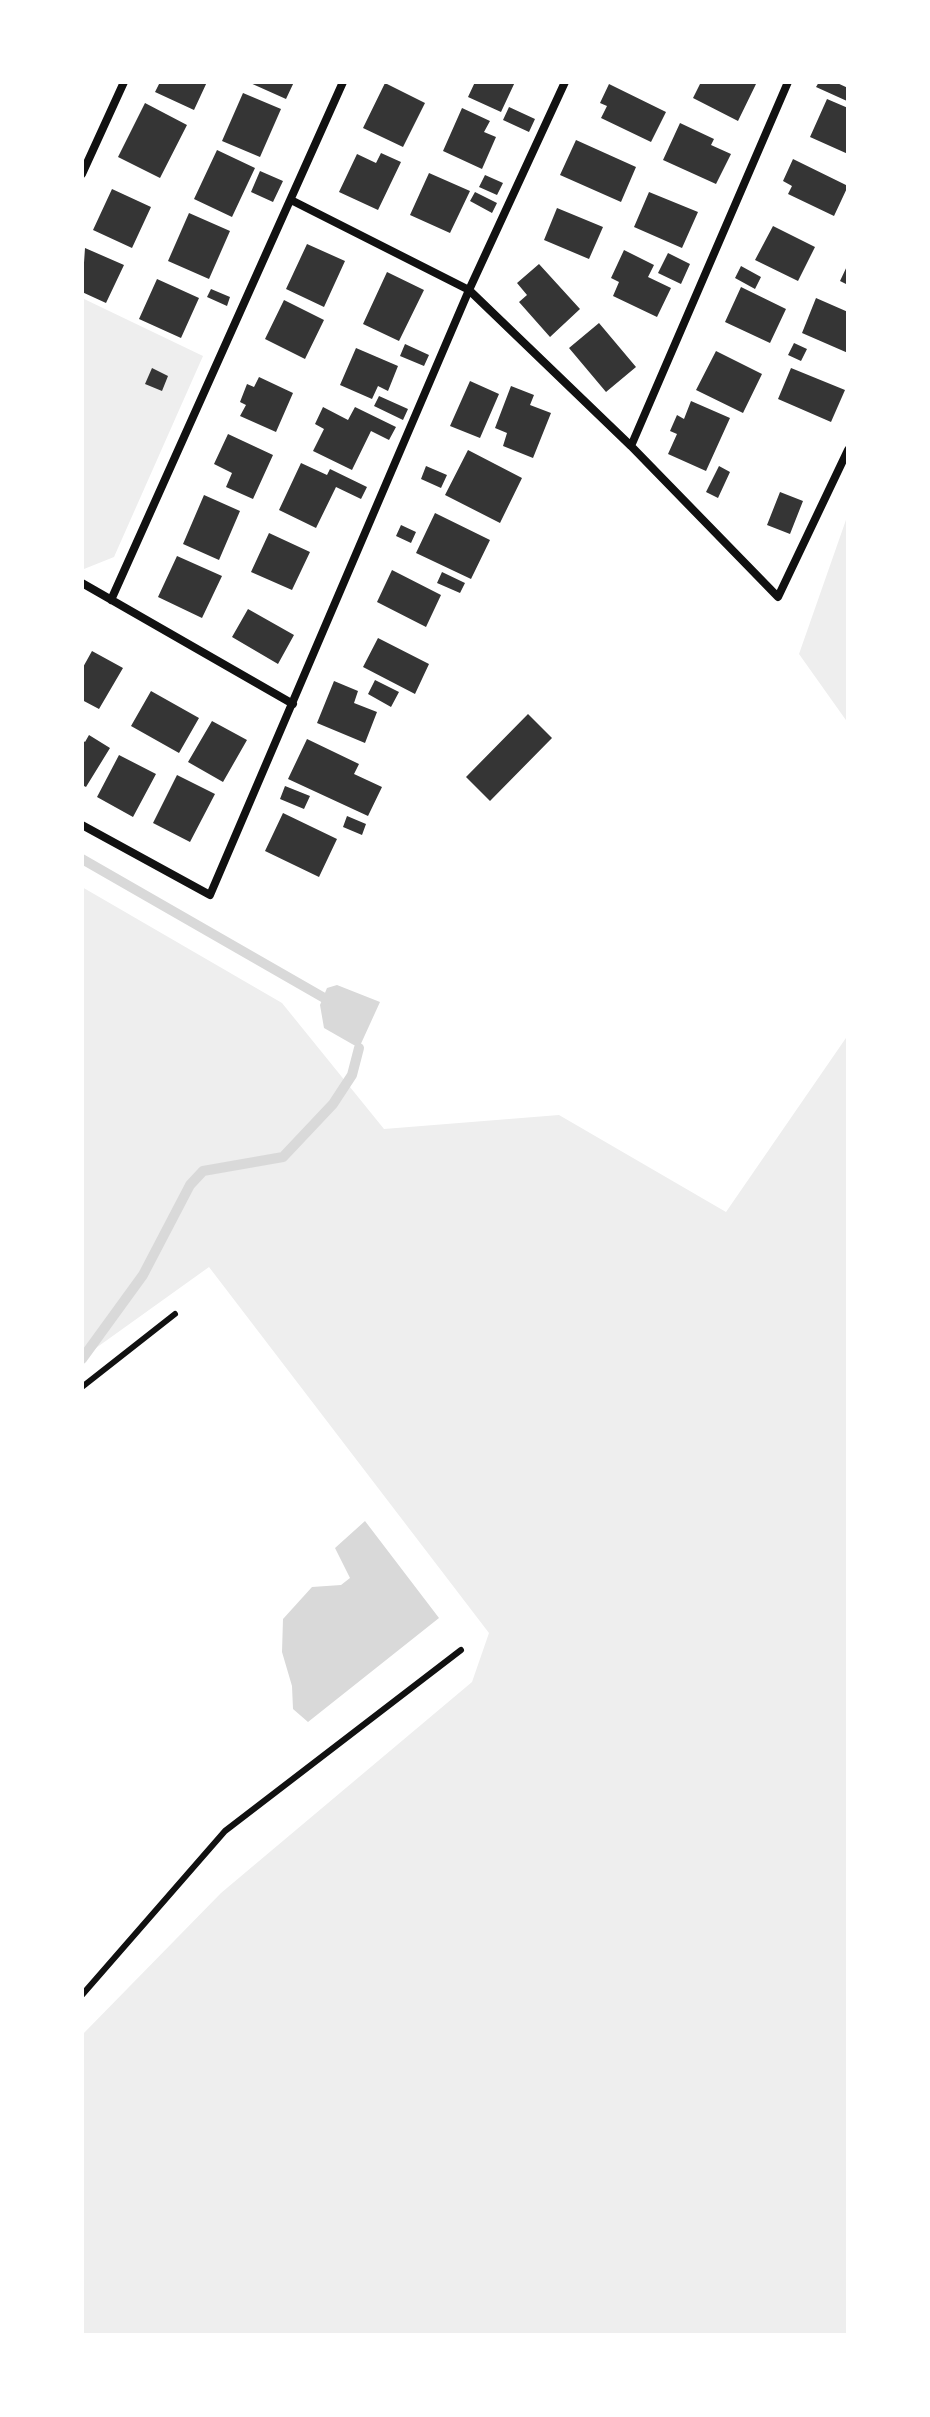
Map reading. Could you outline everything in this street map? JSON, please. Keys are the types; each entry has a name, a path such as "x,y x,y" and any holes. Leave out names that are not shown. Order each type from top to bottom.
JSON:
{"street":[{"path":"82,174 124,82"},
{"path":"111,600 343,82"},
{"path":"82,825 210,895 469,290 565,82"},
{"path":"631,446 788,82"},
{"path":"291,200 469,290 631,446 778,597 848,450"},
{"path":"82,583 293,704"}],"lane":[{"path":"82,1387 175,1314"},
{"path":"82,1995 225,1831 461,1650"}],"shaded area":[{"path":"82,298 203,356 114,557 84,569"},
{"path":"848,518 848,723 799,654"},
{"path":"82,887 282,1003 384,1129 559,1115 726,1212 848,1035 848,2335 82,2335 82,2035 221,1893 472,1682 489,1633 209,1267 82,1358"},
{"path":"337,985 380,1002 359,1048 324,1028 320,1005 327,988"},
{"path":"365,1521 439,1618 308,1722 293,1709 292,1686 282,1652 283,1619 312,1587 341,1585 350,1578 335,1548"}],"building":[{"path":"160,82 207,82 194,110 155,92"},
{"path":"248,82 294,82 286,99"},
{"path":"475,82 515,82 501,112 468,97"},
{"path":"701,82 756,84 738,121 693,98"},
{"path":"819,82 835,82 848,88 847,101 816,87"},
{"path":"385,83 425,103 403,147 363,128"},
{"path":"609,84 666,112 651,142 601,118 607,106 600,103"},
{"path":"243,93 281,109 260,157 222,141"},
{"path":"827,99 848,108 848,154 810,137"},
{"path":"145,103 187,125 160,178 118,157"},
{"path":"509,107 535,119 529,132 503,120"},
{"path":"462,108 490,121 484,132 496,137 482,169 443,151"},
{"path":"680,123 714,139 711,145 731,154 716,184 663,160"},
{"path":"576,140 636,167 621,202 560,175"},
{"path":"217,150 255,168 232,217 194,199"},
{"path":"381,153 401,162 378,210 339,192 357,154 376,163"},
{"path":"793,159 848,186 834,216 788,194 792,186 783,181"},
{"path":"260,171 283,181 273,202 251,192"},
{"path":"429,173 470,191 450,233 410,215"},
{"path":"485,175 503,183 497,195 479,187"},
{"path":"112,189 151,207 132,248 93,230"},
{"path":"475,192 497,203 492,213 470,201"},
{"path":"649,192 698,212 682,248 634,227"},
{"path":"557,208 603,227 589,259 544,240"},
{"path":"189,213 230,231 209,279 168,261"},
{"path":"773,226 815,247 798,281 755,260"},
{"path":"307,244 345,261 324,307 286,289"},
{"path":"85,248 124,265 106,303 82,292"},
{"path":"624,250 654,265 648,277 671,288 657,317 613,296 619,282 611,278"},
{"path":"668,253 690,264 681,284 658,273"},
{"path":"539,264 580,309 550,337 519,302 527,295 517,283"},
{"path":"848,264 848,285 840,281"},
{"path":"741,266 761,277 755,289 735,278"},
{"path":"387,272 424,290 399,341 363,324"},
{"path":"157,279 199,298 181,338 139,319"},
{"path":"741,287 786,309 770,343 725,322"},
{"path":"211,289 230,297 227,306 207,297"},
{"path":"816,298 848,312 848,353 802,333"},
{"path":"284,300 324,320 305,359 265,339"},
{"path":"599,323 636,367 606,392 569,348"},
{"path":"794,343 807,349 801,361 788,355"},
{"path":"405,344 429,355 424,366 400,356"},
{"path":"356,348 398,366 388,391 378,386 372,399 340,385"},
{"path":"716,351 762,374 743,413 696,390"},
{"path":"152,368 168,376 162,391 145,384"},
{"path":"791,368 845,390 831,422 778,399"},
{"path":"259,377 293,393 276,432 240,416 246,405 240,402 247,384 254,387"},
{"path":"470,381 499,394 480,438 450,426"},
{"path":"511,386 534,395 530,405 551,413 533,458 503,446 507,433 495,428"},
{"path":"379,396 408,409 403,420 374,406"},
{"path":"691,401 730,418 706,471 668,454 677,434 670,431 677,415 684,419"},
{"path":"323,407 348,420 355,407 396,427 389,440 371,431 352,470 313,451 324,429 315,424"},
{"path":"228,434 273,455 253,499 226,487 232,473 214,464"},
{"path":"468,450 522,478 500,523 445,495"},
{"path":"301,463 327,475 330,469 367,487 361,499 336,487 316,528 279,510"},
{"path":"426,466 447,475 441,488 421,479"},
{"path":"719,466 730,472 718,498 706,492"},
{"path":"780,492 803,501 790,534 767,525"},
{"path":"204,495 240,511 219,560 183,544"},
{"path":"435,513 490,540 471,579 416,553"},
{"path":"401,525 416,532 411,543 396,536"},
{"path":"269,533 310,552 292,590 251,572"},
{"path":"177,556 222,576 202,618 158,597"},
{"path":"392,570 441,595 426,627 377,602"},
{"path":"442,572 465,583 460,593 437,583"},
{"path":"248,609 294,635 278,664 232,637"},
{"path":"378,638 429,664 415,694 363,667"},
{"path":"92,651 123,668 99,709 82,700 82,669"},
{"path":"375,680 399,692 391,707 368,694"},
{"path":"334,681 358,691 354,703 377,712 365,743 317,723"},
{"path":"151,691 199,718 179,753 131,726"},
{"path":"528,714 552,738 490,801 466,777"},
{"path":"212,721 247,740 223,782 188,762"},
{"path":"89,735 110,748 86,787 82,785 82,740 85,742"},
{"path":"307,739 359,764 354,774 382,787 368,816 288,779"},
{"path":"119,755 156,774 133,817 97,797"},
{"path":"177,775 215,794 190,842 153,823"},
{"path":"285,786 310,796 304,809 280,799"},
{"path":"283,813 337,839 319,877 265,851"},
{"path":"347,816 366,824 362,835 343,827"}],"waterway":[{"path":"82,859 326,999"},
{"path":"82,1359 143,1275 190,1185 203,1171 283,1157 333,1104 352,1075 359,1048"}]}
